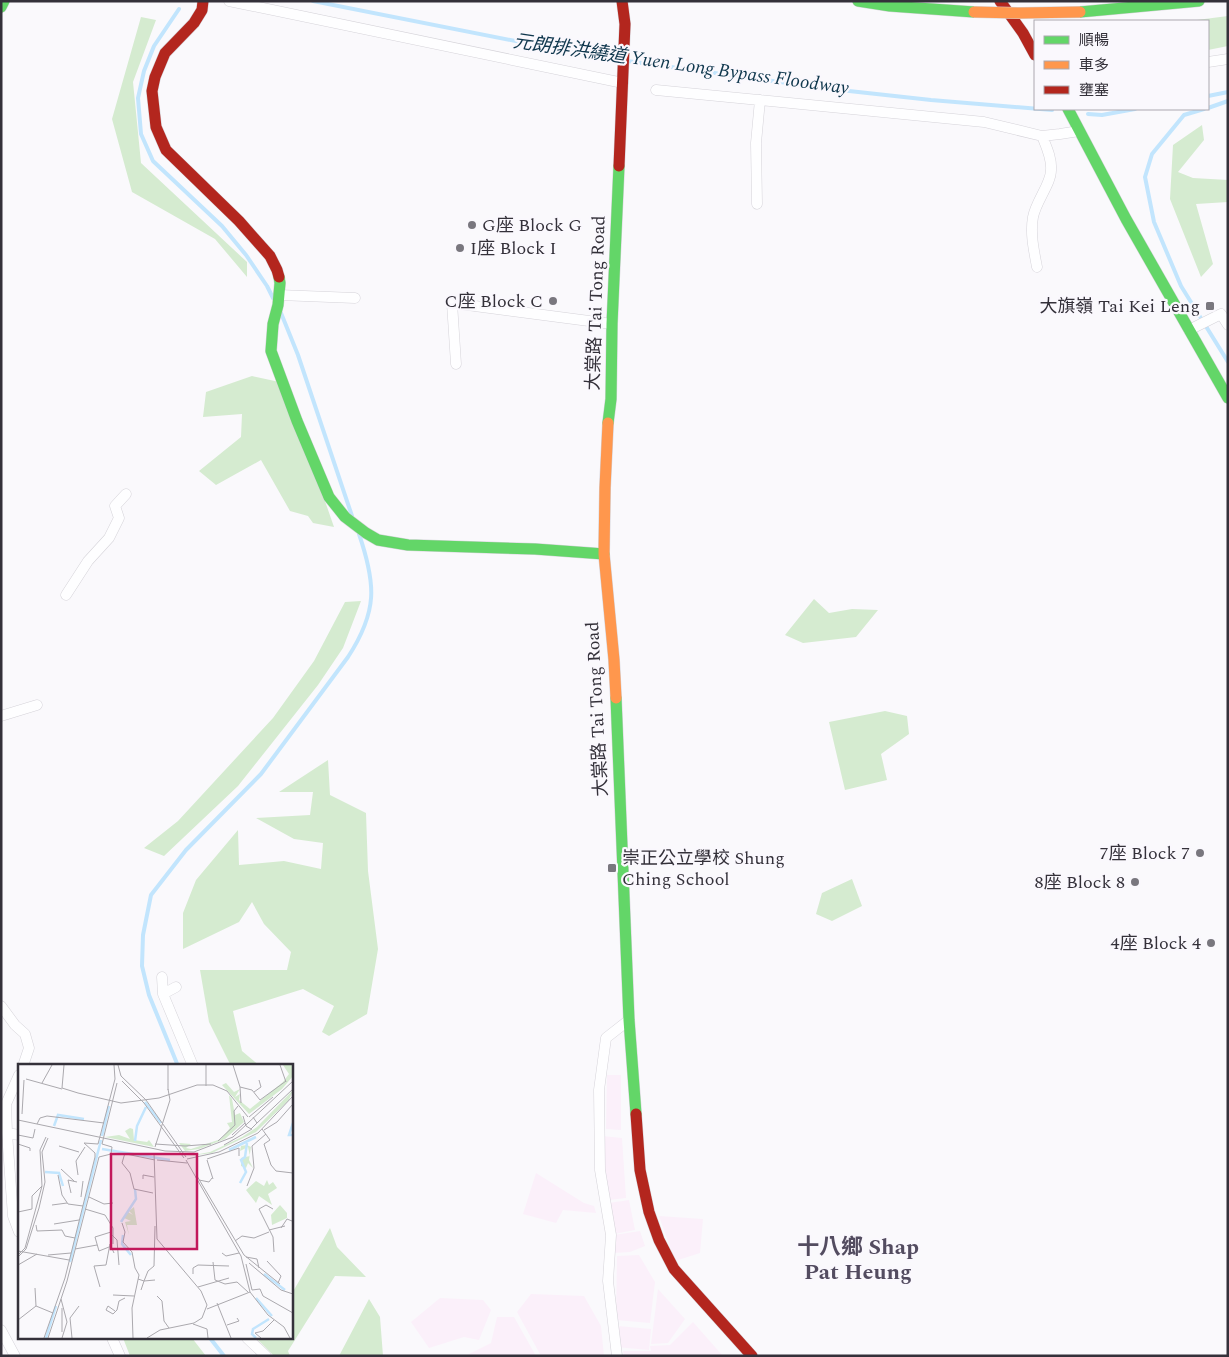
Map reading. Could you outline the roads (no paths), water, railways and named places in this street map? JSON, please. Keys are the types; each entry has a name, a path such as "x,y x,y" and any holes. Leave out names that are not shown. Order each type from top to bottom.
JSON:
{"main road":[{"path":"1,7 4,1"},
{"path":"203,1 202,10 194,23 165,53 156,77 152,91 156,127 166,150 239,221 270,256 277,270 280,282 278,305 273,324 271,351 297,421 329,496 345,518 378,540 408,545 535,548 604,554"},
{"name":"大棠路 Tai Tong Road","path":"622,1 625,24 612,324 611,399 607,430 604,554 614,660 629,1020 640,1170 649,1212 659,1240 674,1269 752,1356"},
{"name":"大棠路 Tai Tong Road","path":"625,24 632,1"},
{"path":"858,1 890,6 1021,14 1080,12 1199,1"},
{"path":"1000,1 1023,33 1034,53"},
{"path":"1068,110 1228,398"}],"street":[{"path":"229,1 623,83"},
{"path":"1048,1 1059,20"},
{"path":"1209,62 1228,59"},
{"path":"656,90 984,122 1042,136 1079,131"},
{"path":"757,204 756,143 760,100"},
{"path":"1037,267 1032,240 1034,215 1052,169 1049,152 1042,136"},
{"path":"279,295 355,298"},
{"path":"456,364 452,304 612,324"},
{"path":"1189,330 1221,314 1228,325"},
{"path":"66,595 88,561 108,538 119,518 115,506 126,494"},
{"path":"1,716 37,704"},
{"path":"162,977 163,994 192,1064"},
{"path":"163,994 176,987"},
{"path":"1,1006 25,1034 29,1048 25,1064"},
{"path":"617,1356 608,1281 611,1235 600,1170 599,1090 606,1038 629,1020"},
{"path":"18,1077 4,1104 13,1216 18,1229"},
{"path":"7,1133 18,1135"},
{"path":"1,1330 15,1356"},
{"path":"113,1340 120,1356"},
{"path":"249,1340 266,1356"}],"waterway":[{"name":"元朗排洪繞道 Yuen Long Bypass Floodway","path":"313,1 586,55 620,60"},
{"path":"179,9 154,46 144,71 138,98 141,134 153,161 222,226 246,255 273,298"},
{"name":"元朗排洪繞道 Yuen Long Bypass Floodway","path":"627,61 831,89 1034,109"},
{"name":"元朗排洪繞道 Yuen Long Bypass Floodway","path":"1209,96 1228,92"},
{"path":"1209,108 1228,101"},
{"name":"元朗排洪繞道 Yuen Long Bypass Floodway","path":"1088,114 1102,115 1130,110"},
{"path":"1201,110 1184,115 1152,154 1145,177 1154,222 1181,286 1228,362"},
{"path":"281,313 298,355 352,516"},
{"path":"177,1064 149,995 142,966 143,935 151,895 186,850 261,774 358,641 365,625 371,597 369,568 359,534"},
{"path":"212,1340 224,1356"}],"place":[{"name":"G座 Block G","path":"472,225"},
{"name":"I座 Block I","path":"460,248"},
{"name":"C座 Block C","path":"553,301"},
{"name":"大旗嶺 Tai Kei Leng","path":"1210,306"},
{"name":"7座 Block 7","path":"1200,853"},
{"name":"崇正公立學校 Shung Ching School","path":"612,868"},
{"name":"8座 Block 8","path":"1135,882"},
{"name":"4座 Block 4","path":"1211,943"}],"district":[{"name":"十八鄉 Shap Pat Heung","path":"858,1260"}]}
